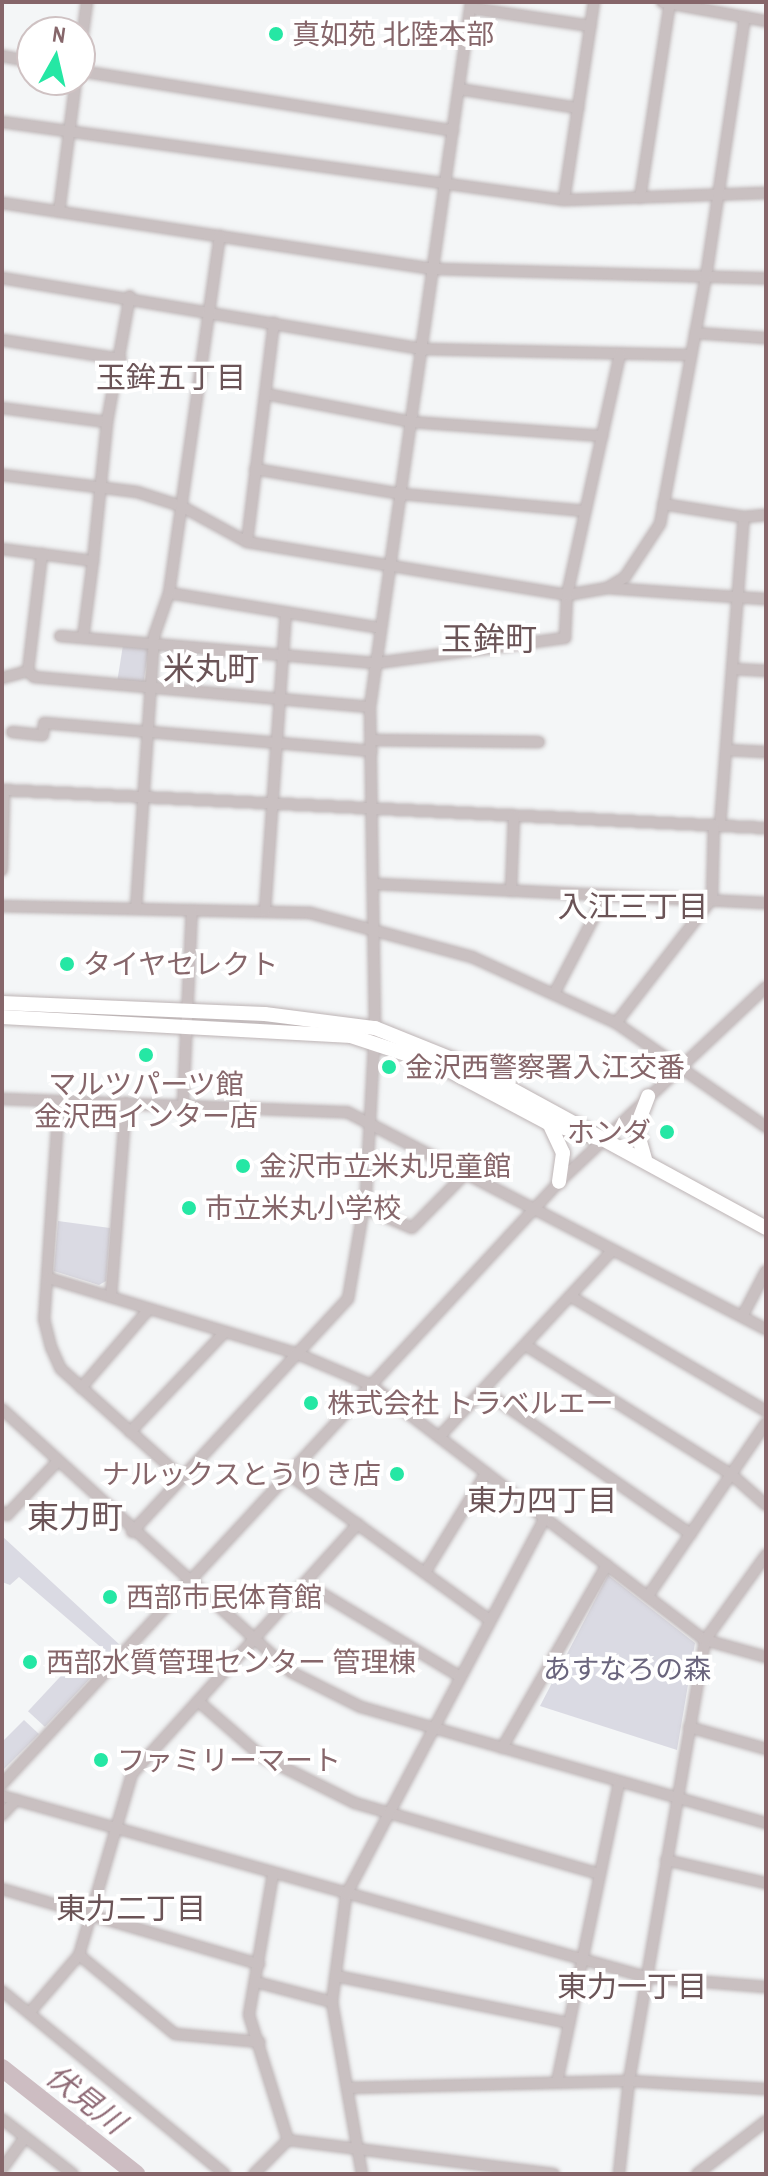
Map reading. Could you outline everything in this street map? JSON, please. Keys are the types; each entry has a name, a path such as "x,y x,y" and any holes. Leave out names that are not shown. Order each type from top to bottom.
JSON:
{"main road":[{"path":"2,1003 187,1018"},
{"path":"2,1017 325,1018 374,1035 439,1065 548,1123 602,1138"},
{"path":"374,1035 424,1043 645,1159 766,1228"},
{"path":"645,1159 636,1128 648,1096"},
{"path":"548,1123 563,1153 559,1182"}],"street":[{"path":"564,200 594,2"},
{"path":"640,198 666,3 766,21"},
{"path":"132,1532 180,1476 348,1299 363,1207 366,1121 374,1035 376,884 370,707 471,5 591,26"},
{"path":"607,588 625,577 651,542 663,504 706,277 745,17"},
{"path":"96,74 453,131"},
{"path":"459,89 578,108"},
{"path":"59,212 74,96"},
{"path":"2,122 564,200 766,193"},
{"path":"2,203 435,269 766,278"},
{"path":"136,909 144,732 153,645 169,593 220,236"},
{"path":"2,278 130,296 422,349 691,355"},
{"path":"83,638 107,422 130,296"},
{"path":"247,542 274,323"},
{"path":"695,333 766,338"},
{"path":"2,340 120,359"},
{"path":"60,636 377,663 565,638 567,595 620,354"},
{"path":"266,394 412,422 602,436"},
{"path":"2,408 107,422"},
{"path":"255,469 402,494 585,511"},
{"path":"2,475 99,487 181,506 247,542 567,595 607,588 766,599"},
{"path":"663,504 744,517 766,515"},
{"path":"616,1023 712,899 744,517"},
{"path":"2,549 93,561"},
{"path":"28,671 42,554"},
{"path":"169,593 381,628"},
{"path":"265,911 286,613"},
{"path":"733,669 766,671"},
{"path":"2,678 28,671 150,687 370,707"},
{"path":"12,732 43,735 44,723 277,743 372,746 539,742"},
{"path":"726,750 766,752"},
{"path":"2,870 3,791 766,828"},
{"path":"511,891 514,816"},
{"path":"376,884 766,903"},
{"path":"555,992 605,896"},
{"path":"2,906 310,913 472,957 555,992 616,1023 764,1122"},
{"path":"183,1105 192,910"},
{"path":"2,1784 559,1182 679,1065 766,987"},
{"path":"2,1099 327,1109 366,1121 465,1174 537,1207 766,1329"},
{"path":"59,1101 44,1319 51,1347 61,1369 180,1476"},
{"path":"111,1297 126,1103"},
{"path":"363,1207 412,1228 465,1174"},
{"path":"439,1437 613,1250"},
{"path":"743,1315 766,1271"},
{"path":"48,1278 298,1354 371,1385 705,1640 766,1657"},
{"path":"570,1296 766,1411"},
{"path":"81,1388 149,1309"},
{"path":"130,1432 225,1332"},
{"path":"525,1345 732,1475 766,1505"},
{"path":"483,1390 691,1534"},
{"path":"2,1409 56,1463 291,1672 361,1707 766,1823"},
{"path":"648,1596 766,1423"},
{"path":"2,1512 7,1515 56,1463"},
{"path":"426,1571 486,1473"},
{"path":"288,1474 490,1620"},
{"path":"362,2174 332,2002 346,1895 545,1518"},
{"path":"30,2012 79,1955 88,1913 132,1774 358,1524"},
{"path":"619,2174 629,2081 705,1640 766,1555"},
{"path":"502,1748 607,1565"},
{"path":"306,1584 459,1676"},
{"path":"198,1701 261,1756 390,1814 600,1874"},
{"path":"689,1727 766,1749"},
{"path":"557,2082 619,1782"},
{"path":"2,1796 582,1961 646,1977 766,1987"},
{"path":"2,1815 16,1800"},
{"path":"666,1860 766,1883"},
{"path":"273,1874 249,2015 260,2042 288,2140"},
{"path":"2,1889 259,1964"},
{"path":"79,1955 175,2034 260,2042"},
{"path":"336,1976 569,2023"},
{"path":"256,1982 332,2002"},
{"path":"2,1991 225,2174"},
{"path":"347,2088 629,2081 766,2089"},
{"path":"2,2119 73,2174"},
{"path":"697,2174 766,2121"},
{"path":"2,2169 25,2137"},
{"path":"288,2140 554,2174"},
{"path":"254,2174 288,2140"}],"green space":[{"path":"123,645 149,649 143,686 117,682"},
{"path":"58,1221 110,1228 106,1281 99,1285 54,1271"},
{"path":"2,1536 120,1645 111,1656 19,1577 10,1585 2,1582"},
{"name":"あすなろの森","path":"608,1575 695,1643 677,1750 540,1706"},
{"path":"86,1649 103,1665 45,1727 28,1711"},
{"path":"24,1720 39,1734 2,1771 2,1742"}],"waterway":[{"name":"伏見川","path":"2,2068 136,2174"}],"place":[{"name":"真如苑 北陸本部","path":"276,34"},
{"name":"タイヤセレクト","path":"67,964"},
{"name":"マルツパーツ館 金沢西インター店","path":"146,1055"},
{"name":"金沢西警察署入江交番","path":"389,1067"},
{"name":"ホンダ","path":"667,1132"},
{"name":"金沢市立米丸児童館","path":"243,1166"},
{"name":"市立米丸小学校","path":"189,1208"},
{"name":"株式会社 トラベルエー","path":"311,1403"},
{"name":"ナルックスとうりき店","path":"397,1474"},
{"name":"西部市民体育館","path":"110,1597"},
{"name":"西部水質管理センター 管理棟","path":"30,1662"},
{"name":"ファミリーマート","path":"101,1760"}],"district":[{"name":"玉鉾五丁目","path":"171,377"},
{"name":"玉鉾町","path":"489,639"},
{"name":"米丸町","path":"211,669"},
{"name":"入江三丁目","path":"633,906"},
{"name":"東力四丁目","path":"542,1500"},
{"name":"東力町","path":"75,1517"},
{"name":"東力二丁目","path":"131,1908"},
{"name":"東力一丁目","path":"632,1986"}]}
